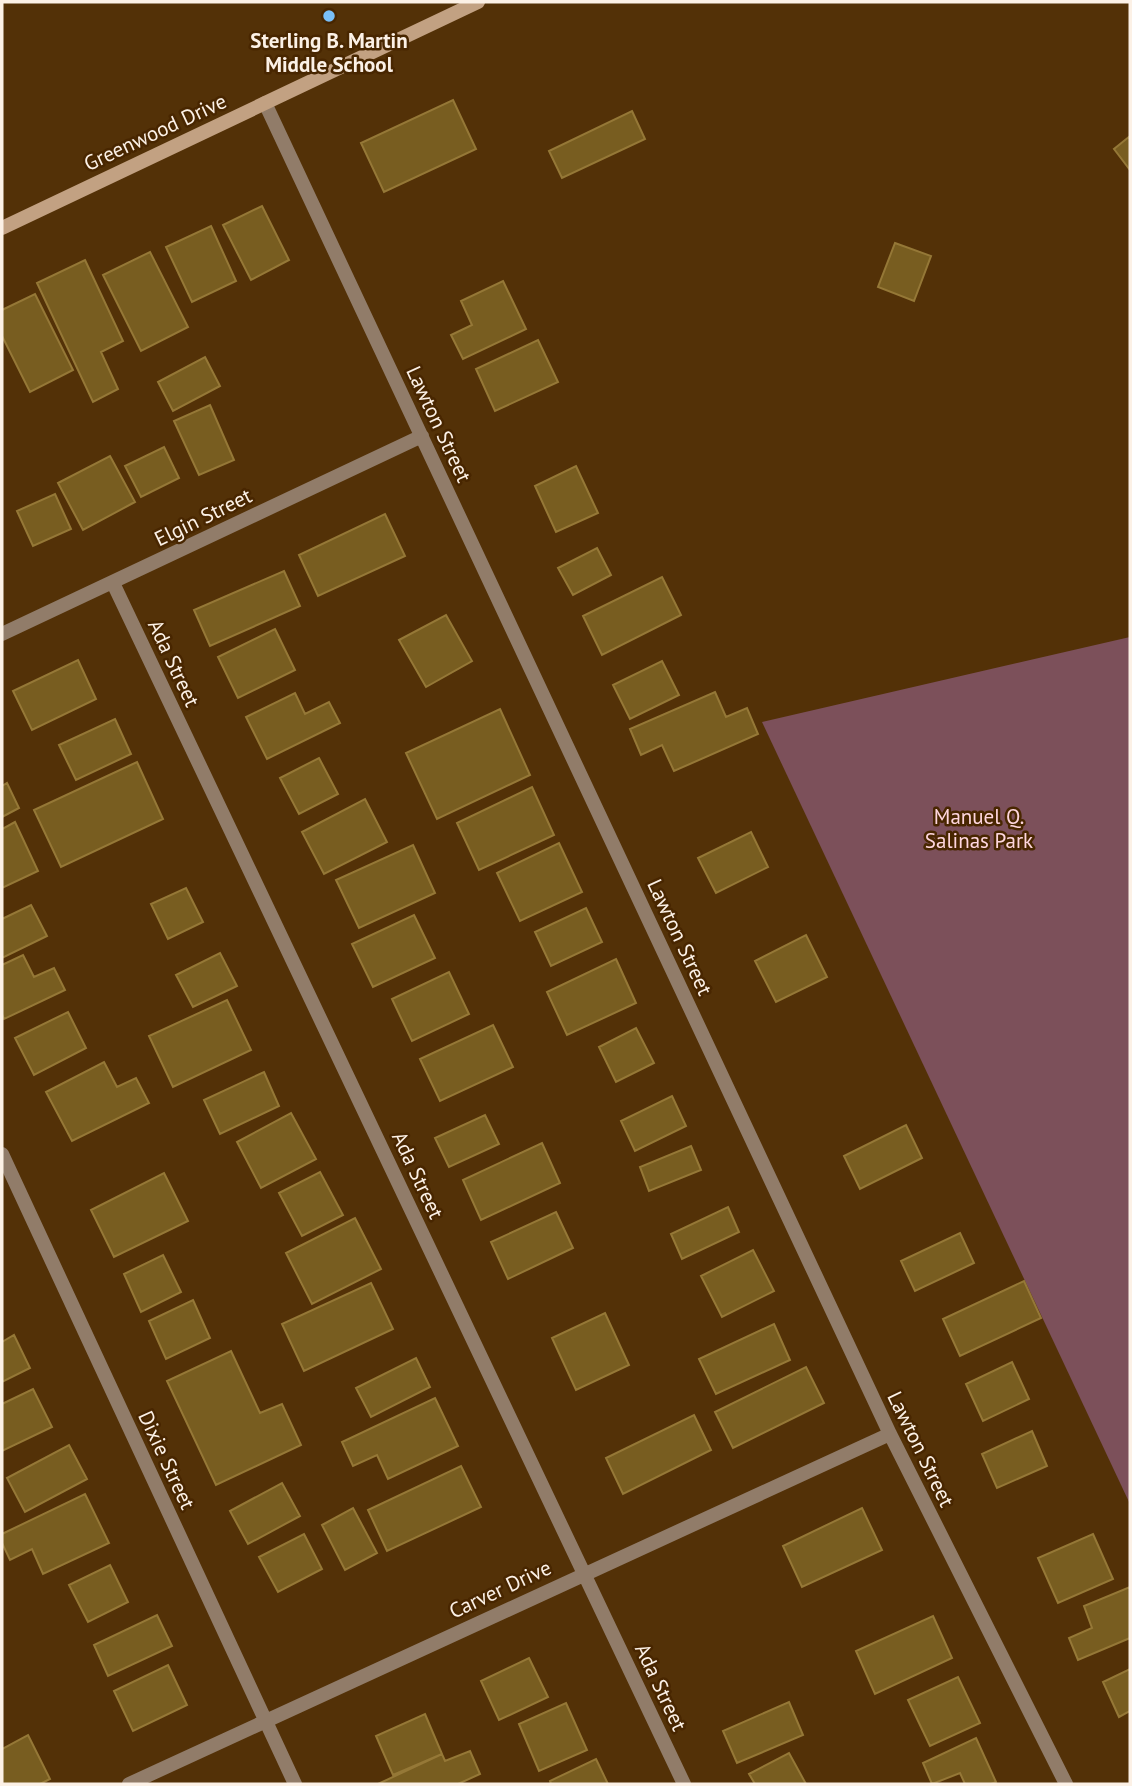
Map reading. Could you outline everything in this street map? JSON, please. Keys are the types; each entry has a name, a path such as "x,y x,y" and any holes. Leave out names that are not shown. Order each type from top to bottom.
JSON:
{"main road":[{"name":"Greenwood Drive","path":"2,228 478,2"}],"street":[{"name":"Lawton Street","path":"265,103 890,1434 1066,1784"},
{"name":"Elgin Street","path":"2,634 422,436"},
{"name":"Ada Street","path":"113,583 684,1784"},
{"name":"Dixie Street","path":"2,1154 295,1784"},
{"name":"Carver Drive","path":"129,1784 890,1434"}],"green space":[{"name":"Manuel Q. Salinas Park","path":"1130,637 1130,1504 762,722"}],"building":[{"path":"453,100 476,149 384,192 361,143"},
{"path":"632,111 645,139 562,178 549,151"},
{"path":"1130,136 1130,170 1114,149"},
{"path":"262,206 289,260 251,280 223,225"},
{"path":"211,226 236,281 192,302 166,247"},
{"path":"895,243 931,256 914,301 878,287"},
{"path":"150,252 188,327 141,351 103,275"},
{"path":"85,260 123,341 101,352 118,389 93,402 37,283"},
{"path":"503,281 526,329 463,359 451,335 472,325 461,301"},
{"path":"35,294 73,370 30,392 2,336 2,310"},
{"path":"538,340 558,382 495,411 476,369"},
{"path":"205,357 220,386 173,411 158,382"},
{"path":"210,405 234,460 199,475 174,421"},
{"path":"164,447 179,478 141,497 125,466"},
{"path":"110,456 135,502 83,530 58,483"},
{"path":"576,466 598,513 556,532 535,486"},
{"path":"55,494 71,529 33,546 17,511"},
{"path":"385,514 405,556 318,596 299,555"},
{"path":"597,548 611,575 573,595 558,568"},
{"path":"284,571 300,606 210,646 194,610"},
{"path":"662,577 681,615 602,655 583,616"},
{"path":"446,615 472,661 426,687 399,640"},
{"path":"275,629 295,670 238,698 218,657"},
{"path":"78,660 96,699 32,730 13,691"},
{"path":"662,661 679,695 630,719 613,685"},
{"path":"715,692 726,717 747,708 758,734 674,771 662,745 641,755 630,729"},
{"path":"295,693 305,714 329,702 340,723 267,759 246,717"},
{"path":"500,709 530,775 437,819 406,753"},
{"path":"115,719 131,754 76,780 59,745"},
{"path":"319,758 338,794 299,814 280,778"},
{"path":"137,762 163,819 61,867 34,810"},
{"path":"7,783 19,808 2,817 2,786"},
{"path":"532,787 554,835 479,870 457,823"},
{"path":"365,799 387,842 324,874 302,832"},
{"path":"15,822 38,871 2,888 2,829"},
{"path":"751,832 768,867 716,893 698,858"},
{"path":"559,843 582,892 520,921 497,873"},
{"path":"413,845 435,893 359,928 336,880"},
{"path":"186,888 203,922 168,939 151,904"},
{"path":"31,905 47,936 2,958 2,919"},
{"path":"586,908 602,942 551,966 535,932"},
{"path":"414,915 435,958 373,987 352,944"},
{"path":"806,935 827,977 776,1002 755,961"},
{"path":"220,953 237,986 193,1007 176,975"},
{"path":"23,955 34,977 54,968 65,990 4,1019 2,965"},
{"path":"616,959 636,1003 567,1035 547,992"},
{"path":"449,972 469,1014 412,1041 392,999"},
{"path":"227,1000 251,1050 173,1087 149,1036"},
{"path":"68,1012 86,1048 34,1075 15,1038"},
{"path":"493,1025 513,1067 440,1101 420,1059"},
{"path":"636,1028 654,1063 616,1082 599,1047"},
{"path":"104,1062 117,1087 136,1078 149,1103 72,1141 46,1092"},
{"path":"264,1072 279,1106 220,1134 204,1100"},
{"path":"672,1096 686,1126 635,1151 621,1121"},
{"path":"291,1113 316,1159 261,1188 237,1142"},
{"path":"485,1115 499,1144 449,1167 435,1138"},
{"path":"906,1125 922,1158 860,1189 844,1156"},
{"path":"542,1143 560,1183 481,1220 463,1180"},
{"path":"691,1146 701,1170 649,1191 640,1167"},
{"path":"320,1172 343,1215 302,1236 279,1193"},
{"path":"164,1173 188,1221 114,1257 91,1210"},
{"path":"728,1207 739,1232 682,1259 671,1234"},
{"path":"556,1212 573,1248 508,1279 491,1242"},
{"path":"355,1218 381,1269 312,1304 286,1253"},
{"path":"960,1233 974,1263 915,1291 901,1261"},
{"path":"753,1250 774,1291 722,1317 701,1276"},
{"path":"163,1255 181,1292 141,1312 124,1274"},
{"path":"1024,1281 1041,1318 960,1356 943,1319"},
{"path":"371,1283 393,1329 304,1371 282,1324"},
{"path":"193,1300 210,1338 166,1359 149,1321"},
{"path":"605,1313 629,1365 576,1390 552,1338"},
{"path":"774,1324 790,1360 716,1394 699,1359"},
{"path":"14,1335 30,1368 2,1382 2,1342"},
{"path":"231,1351 260,1413 282,1404 301,1445 216,1485 167,1381"},
{"path":"416,1358 430,1387 371,1417 356,1388"},
{"path":"1012,1362 1029,1399 983,1421 966,1384"},
{"path":"806,1367 824,1403 733,1448 715,1412"},
{"path":"33,1389 52,1427 2,1451 2,1404"},
{"path":"435,1398 458,1446 388,1479 377,1455 353,1466 342,1442"},
{"path":"694,1415 711,1450 623,1494 606,1458"},
{"path":"1032,1431 1047,1466 997,1488 982,1454"},
{"path":"69,1445 87,1479 25,1512 7,1478"},
{"path":"461,1466 481,1507 387,1551 368,1510"},
{"path":"282,1483 300,1516 248,1544 230,1511"},
{"path":"85,1494 109,1543 43,1574 32,1549 10,1560 2,1543 2,1534"},
{"path":"353,1508 377,1553 345,1570 322,1525"},
{"path":"862,1508 882,1550 802,1587 783,1546"},
{"path":"304,1534 322,1569 278,1592 259,1557"},
{"path":"1093,1534 1113,1579 1058,1603 1038,1558"},
{"path":"110,1565 128,1602 88,1622 69,1585"},
{"path":"1130,1587 1130,1638 1078,1660 1069,1638 1092,1628 1084,1606"},
{"path":"157,1615 172,1646 108,1676 94,1645"},
{"path":"933,1616 952,1658 875,1694 856,1651"},
{"path":"529,1658 548,1697 499,1720 481,1681"},
{"path":"168,1665 187,1705 133,1731 114,1691"},
{"path":"1130,1669 1130,1711 1119,1717 1103,1682"},
{"path":"958,1677 980,1723 930,1746 908,1700"},
{"path":"789,1702 803,1735 737,1763 723,1731"},
{"path":"566,1703 587,1750 539,1771 519,1724"},
{"path":"425,1714 442,1754 393,1775 376,1736"},
{"path":"28,1735 50,1779 40,1784 2,1784 2,1749"},
{"path":"976,1738 996,1782 965,1784 960,1773 932,1784 923,1763"},
{"path":"470,1751 480,1774 458,1784 378,1784 442,1754 445,1761"},
{"path":"789,1753 806,1784 755,1784 749,1774"},
{"path":"596,1759 608,1784 551,1784 550,1781"}],"place":[{"name":"Sterling B. Martin Middle School","path":"329,16"}]}
